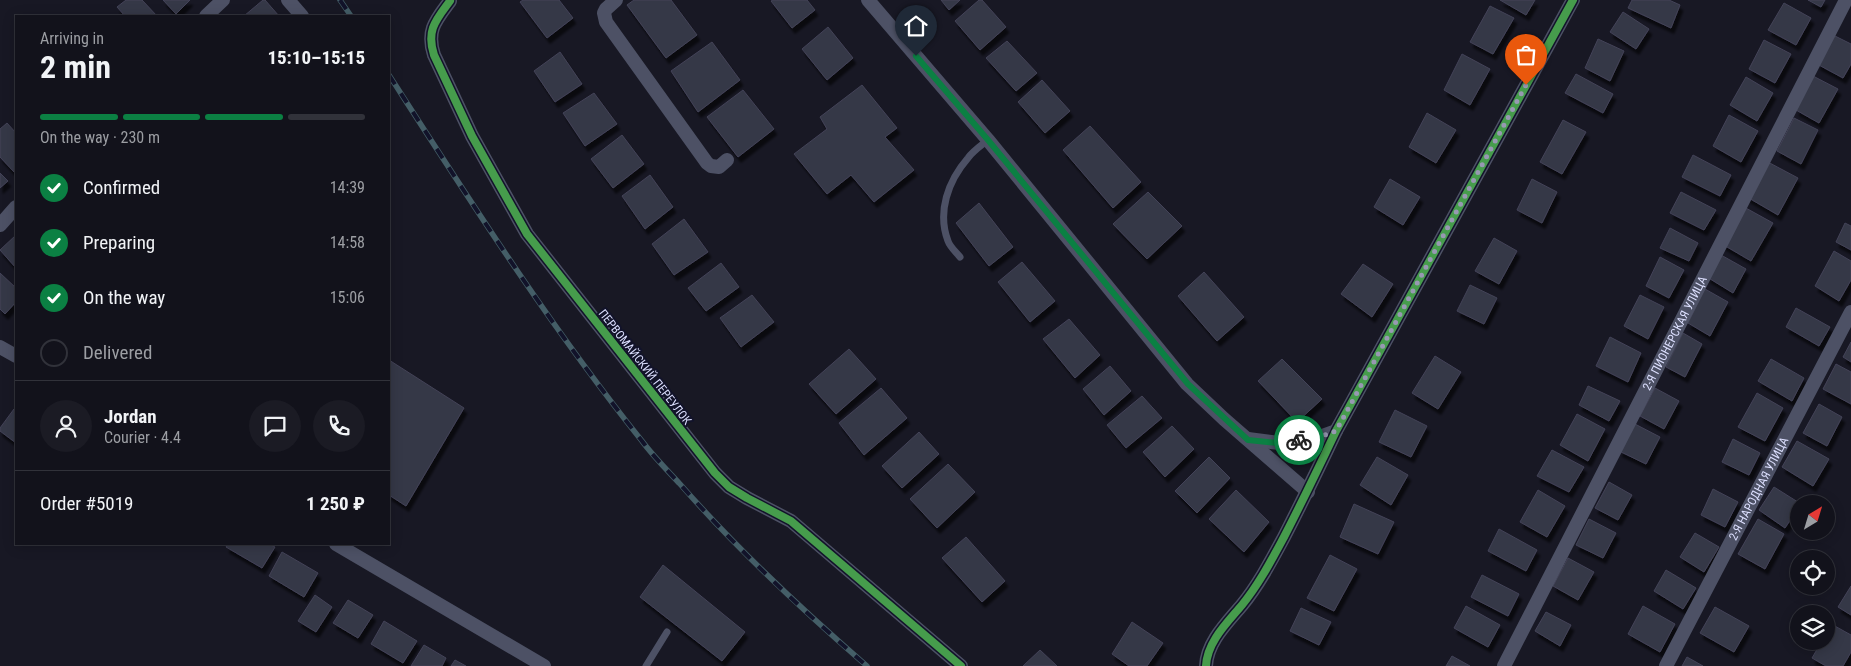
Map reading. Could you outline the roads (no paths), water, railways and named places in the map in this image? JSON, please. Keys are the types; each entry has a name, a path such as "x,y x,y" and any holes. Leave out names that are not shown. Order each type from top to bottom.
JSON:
{"street":[{"path":"207,15 223,0"},
{"path":"288,0 301,15"},
{"path":"616,0 606,8 604,13 606,22 707,163 718,167 727,160"},
{"path":"868,0 988,140 1188,384 1308,492"},
{"path":"1206,666 1206,657 1217,636 1263,576 1308,492 1336,431 1573,0"},
{"name":"2-Я ПИОНЕРСКАЯ УЛИЦА","path":"1504,666 1846,0"},
{"name":"ПЕРВОМАЙСКИЙ ПЕРЕУЛОК","path":"451,1 435,21 430,43 472,136 527,234 715,473 729,487 791,522 960,666"},
{"path":"0,225 15,208"},
{"name":"2-Я НАРОДНАЯ УЛИЦА","path":"1666,666 1851,312"},
{"path":"0,347 15,355"},
{"path":"1248,440 1278,443 1322,436 1336,431"},
{"path":"338,545 544,666"}],"lane":[{"path":"960,257 949,243 944,225 944,203 953,179 968,157 988,140"},
{"path":"646,666 667,632"}],"railway":[{"path":"340,0 350,15"},
{"path":"390,77 542,307 646,447 747,556 867,666"}]}
